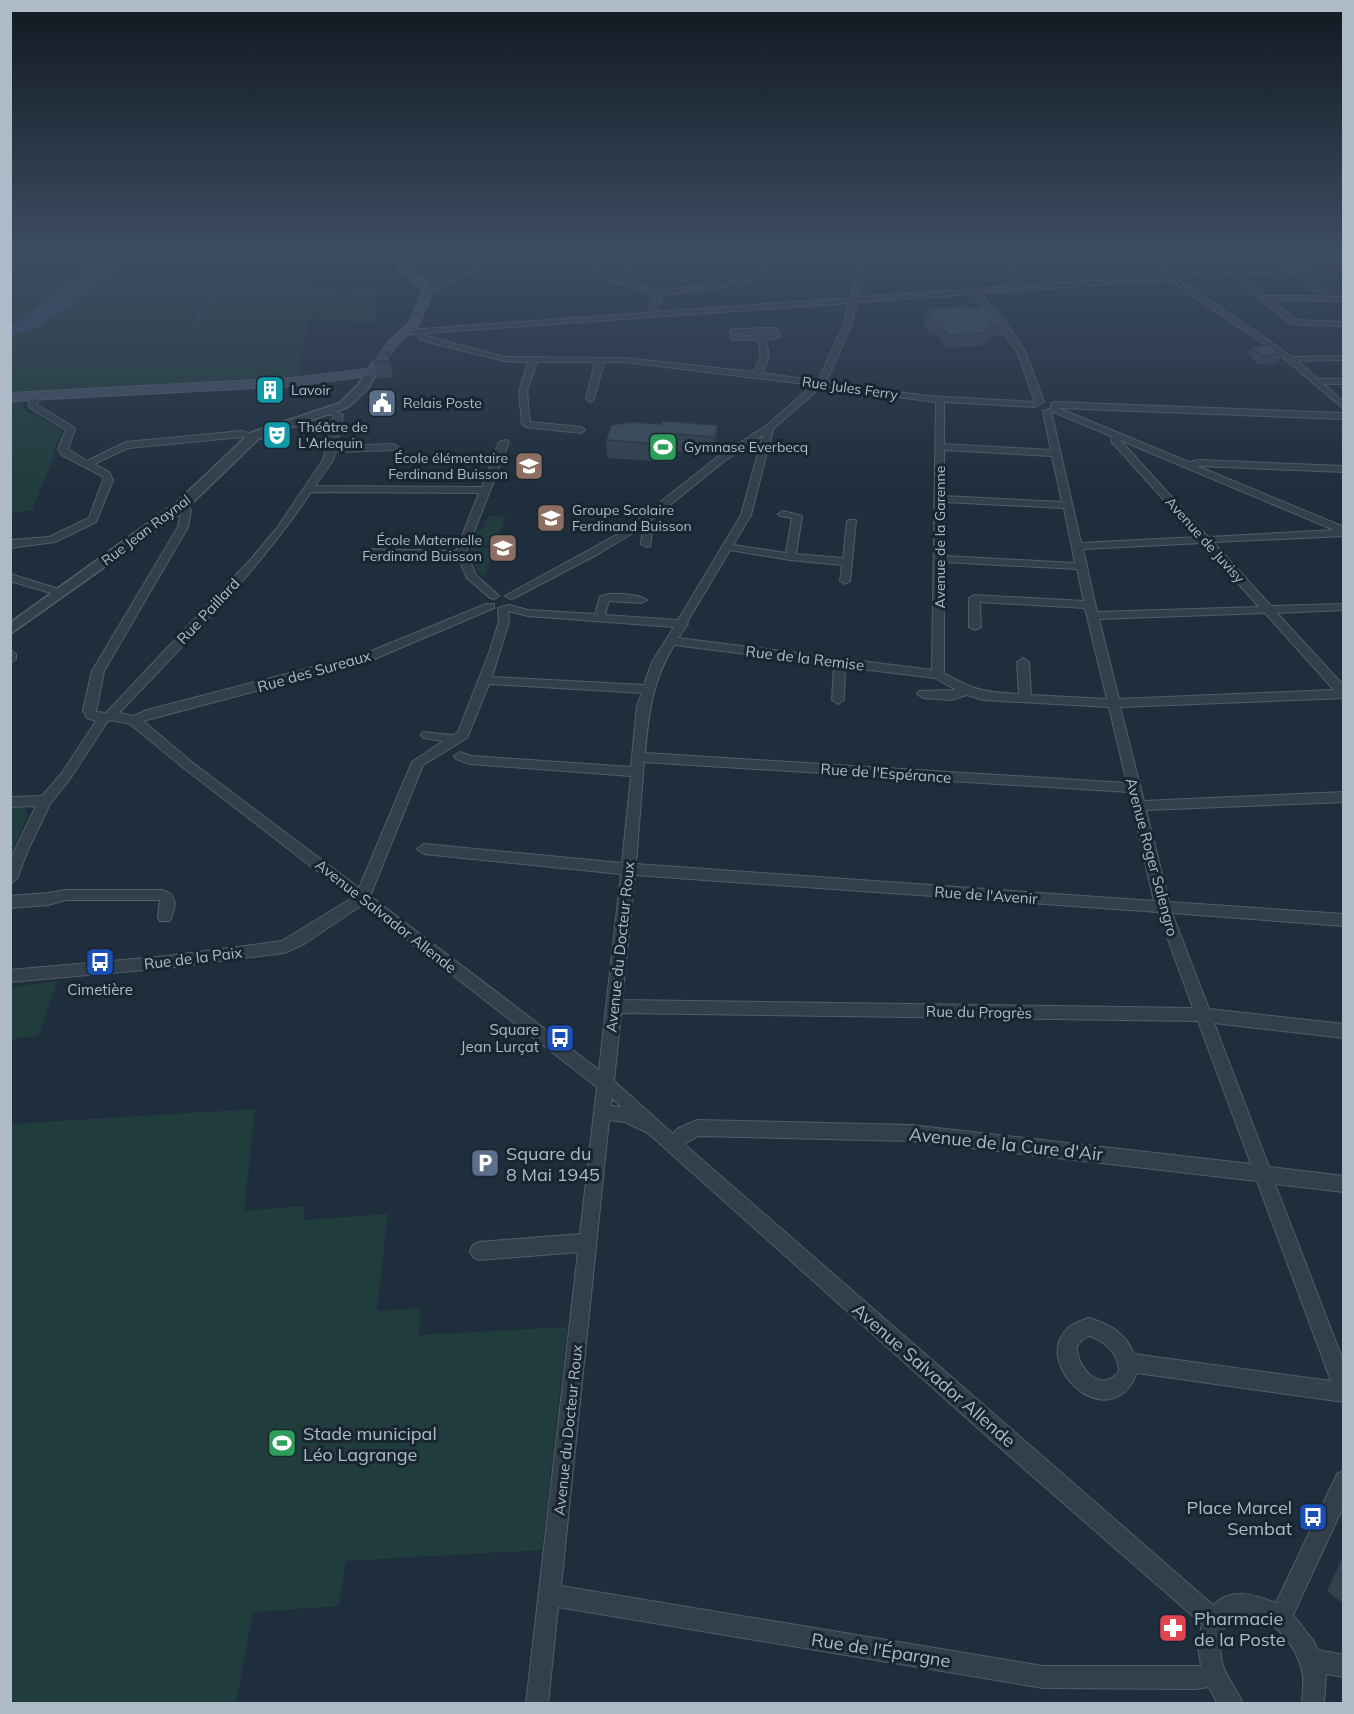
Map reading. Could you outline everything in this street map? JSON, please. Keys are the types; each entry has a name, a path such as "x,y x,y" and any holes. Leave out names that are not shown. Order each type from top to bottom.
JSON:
{"main road":[{"name":"Rue Jean Raynal","path":"371,372 395,341 407,332"},
{"path":"10,397 293,382 371,372"}],"street":[{"path":"407,332 461,330"},
{"path":"734,330 735,338 776,337 774,330"},
{"path":"499,605 502,594 510,596 592,555 644,521 701,474 746,441 769,428 821,384 845,330"},
{"name":"Avenue Roger Salengro","path":"1008,330 1027,364 1036,396 1046,406 1091,610 1163,908 1344,1391"},
{"path":"1251,330 1291,359 1344,407"},
{"name":"Rue Jules Ferry","path":"421,333 423,338 438,343 506,359 625,360 940,400 1046,406 1344,416"},
{"path":"757,375 764,361 762,337"},
{"path":"1291,359 1344,358"},
{"path":"533,360 523,391 526,424 581,430"},
{"path":"590,399 600,360"},
{"name":"Rue Jean Raynal","path":"10,630 181,506 254,436 268,429 344,405 364,386 371,372"},
{"path":"1316,382 1344,381"},
{"path":"11,544 57,538 96,517 108,476 65,453 63,449 72,431 70,427 33,406 36,395"},
{"name":"Avenue de la Garenne","path":"938,675 940,400"},
{"path":"1046,406 1344,532"},
{"name":"Rue Paillard","path":"10,879 21,850 45,801 66,777 107,718 255,561 310,489 332,449 339,415 328,411"},
{"path":"525,416 536,415"},
{"name":"Avenue du Docteur Roux","path":"537,1704 589,1242 643,706 658,662 683,624 746,515 769,428"},
{"path":"87,464 126,444 242,434 254,436"},
{"name":"Avenue de Juvisy","path":"1115,434 1115,440 1344,694"},
{"path":"362,898 418,762 463,735 485,680 504,622 499,605 471,576 461,554 462,545 504,442"},
{"path":"332,449 394,447"},
{"path":"940,447 1057,453"},
{"path":"1190,466 1198,463 1344,469"},
{"path":"310,489 485,490"},
{"path":"940,499 1068,505"},
{"path":"134,720 92,715 89,710 98,670 183,527 186,510 181,506"},
{"path":"783,514 797,516 790,557"},
{"path":"644,521 648,527 646,544"},
{"path":"845,581 852,522"},
{"path":"1077,546 1344,532"},
{"path":"728,547 790,557 848,562"},
{"path":"366,552 461,554"},
{"path":"940,559 1082,566"},
{"path":"10,577 61,593"},
{"path":"499,605 514,602 510,596"},
{"path":"599,618 605,597 642,600"},
{"path":"975,627 974,598 1091,610 1269,610 1344,607"},
{"path":"499,605 528,613 683,624"},
{"name":"Rue des Sureaux","path":"134,720 147,714 369,657 499,605"},
{"name":"Rue de la Remise","path":"672,641 938,675"},
{"path":"10,654 10,659"},
{"path":"838,700 840,662"},
{"path":"1023,662 1024,698"},
{"path":"938,675 966,691 983,696 1113,703 1344,694"},
{"path":"485,680 648,689"},
{"path":"923,694 951,696 966,691"},
{"name":"Avenue Salvador Allende","path":"134,720 189,766 620,1095 673,1145 1214,1620"},
{"path":"427,735 449,738 454,741"},
{"path":"460,756 470,760 637,772"},
{"name":"Rue de l'Espérance","path":"639,757 1133,788"},
{"path":"1137,806 1344,797"},
{"path":"10,802 45,801"},
{"name":"Rue de l'Avenir","path":"424,849 628,869 1344,920"},
{"path":"10,902 66,895 162,895 168,898 165,917"},
{"name":"Rue de la Paix","path":"10,976 167,962 284,947 299,940 362,898"},
{"name":"Rue du Progrès","path":"614,1006 1203,1016 1344,1030"},
{"name":"Avenue Salvador Allende","path":"602,1112 626,1115 655,1129"},
{"name":"Avenue de la Cure d'Air","path":"673,1145 683,1134 697,1128 911,1133 1344,1184"},
{"path":"479,1251 589,1242"},
{"path":"1127,1362 1344,1391"},
{"path":"1281,1617 1344,1481"},
{"name":"Rue de l'Épargne","path":"550,1595 1043,1677 1195,1678 1214,1674"},
{"path":"1232,1704 1214,1674 1209,1654 1209,1636 1214,1620 1223,1609 1235,1603 1265,1607 1281,1617 1298,1636 1311,1660 1316,1677 1314,1704"},
{"path":"1311,1660 1344,1666"}],"green space":[{"path":"32,330 306,330 299,379 11,395 11,335"},
{"path":"11,398 24,399 22,404 26,411 59,427 62,432 32,510 11,514"},
{"path":"488,516 506,517 495,546 470,544 476,529 482,530"},
{"path":"469,547 494,549 484,578 476,569"},
{"path":"24,807 28,816 11,854 11,808"},
{"path":"58,981 38,1036 11,1039 11,987"},
{"name":"Stade municipal Léo Lagrange","path":"255,1109 244,1211 304,1206 304,1220 388,1214 377,1311 421,1308 419,1335 567,1327 542,1550 346,1561 339,1606 253,1612 236,1703 11,1703 11,1124"}],"water":[{"path":"11,330 32,330 11,335"}],"building":[{"path":"944,330 988,330 989,332 949,336"},
{"path":"1271,345 1281,354 1261,356 1251,347"},
{"path":"379,352 389,352 390,361 374,361"},
{"path":"663,421 718,425 715,437 673,434 670,445 606,440 611,425 630,422 661,424"},
{"path":"280,424 284,430 270,433 268,428"}],"place":[{"name":"Lavoir","path":"270,390"},
{"name":"Relais Poste","path":"382,403"},
{"name":"Théâtre de L'Arlequin","path":"277,435"},
{"name":"Gymnase Everbecq","path":"663,447"},
{"name":"École élémentaire Ferdinand Buisson","path":"529,466"},
{"name":"Groupe Scolaire Ferdinand Buisson","path":"551,518"},
{"name":"École Maternelle Ferdinand Buisson","path":"503,548"},
{"name":"Cimetière","path":"100,962"},
{"name":"Square Jean Lurçat","path":"560,1038"},
{"name":"Square du 8 Mai 1945","path":"485,1163"},
{"name":"Stade municipal Léo Lagrange","path":"282,1443"},
{"name":"Place Marcel Sembat","path":"1313,1517"},
{"name":"Pharmacie de la Poste","path":"1173,1628"}]}
